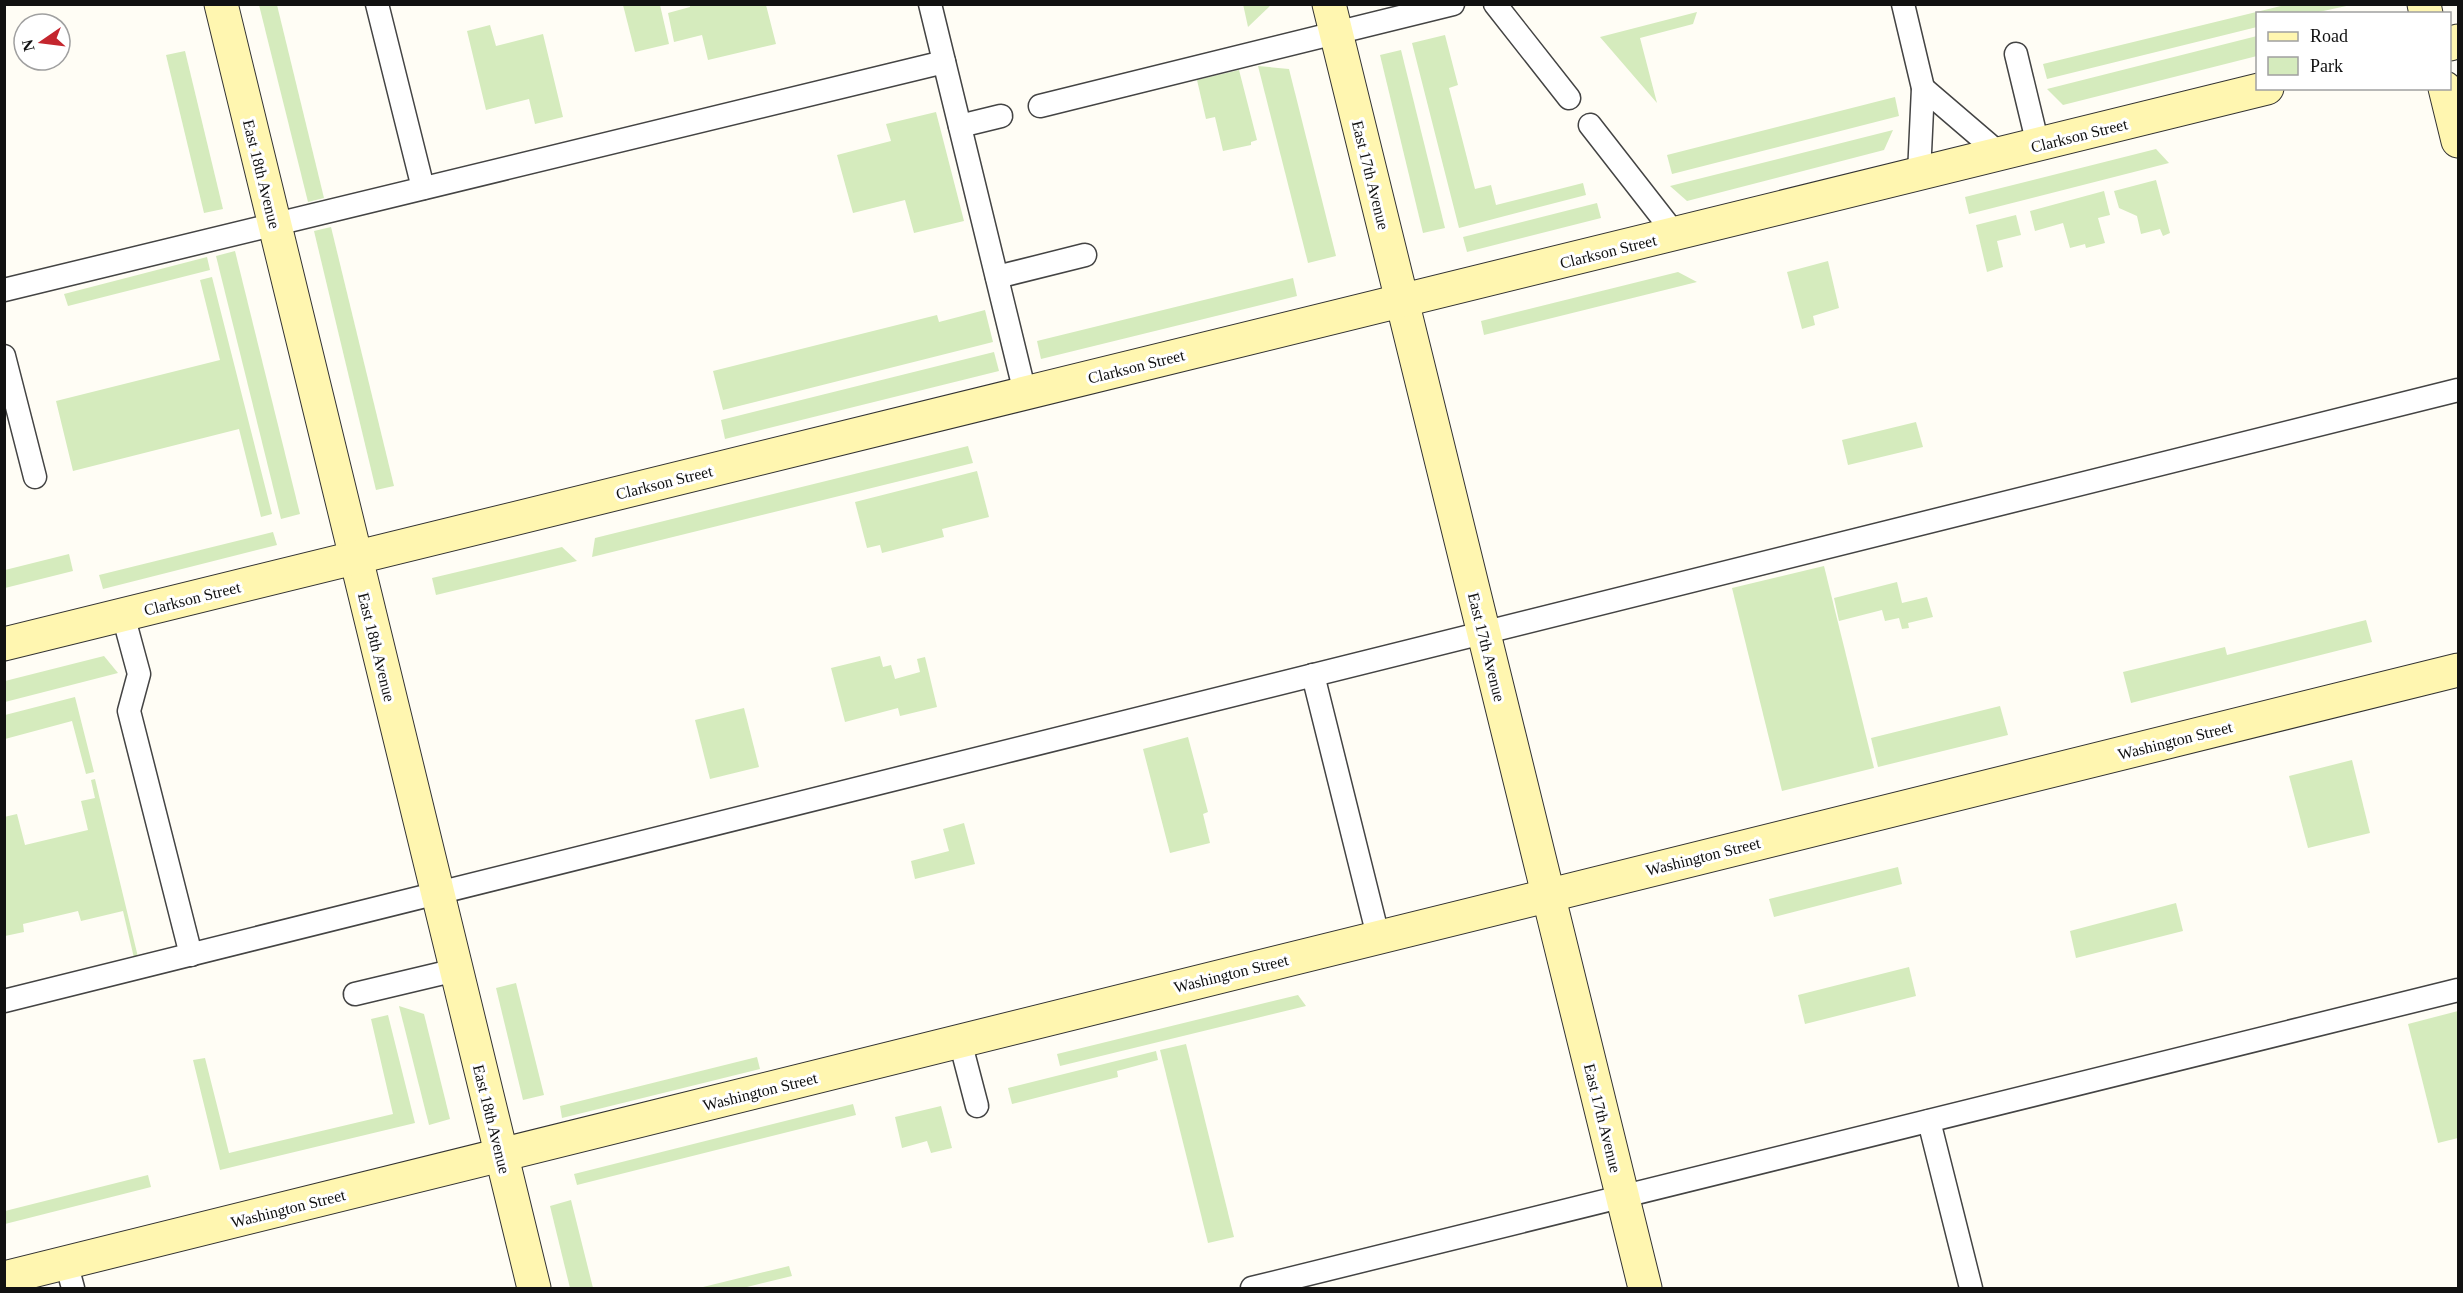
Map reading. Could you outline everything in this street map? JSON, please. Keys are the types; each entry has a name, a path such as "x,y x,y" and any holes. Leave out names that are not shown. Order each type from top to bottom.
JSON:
{"street":[{"name":"East 18th Avenue","path":"221,4 534,1288"},
{"name":"East 17th Avenue","path":"1332,19 1645,1288"},
{"name":"Clarkson Street","path":"4,644 2259,90"},
{"path":"2445,90 2458,141"},
{"name":"Washington Street","path":"4,1278 70,1275 501,1155 2458,670"}],"lane":[{"path":"377,4 423,188"},
{"path":"930,4 1025,393"},
{"path":"1040,106 1332,19 1453,4"},
{"path":"1495,4 1569,98"},
{"path":"1903,4 1923,88 1918,174"},
{"path":"2016,54 2038,145"},
{"path":"4,290 944,62"},
{"path":"1923,88 2000,154"},
{"path":"960,126 1001,116"},
{"path":"1590,125 1675,234"},
{"path":"996,277 1085,255"},
{"path":"4,356 35,477"},
{"path":"4,1001 2458,390"},
{"path":"123,615 138,674 129,711 191,955"},
{"path":"1313,675 1378,936"},
{"path":"355,994 456,970"},
{"path":"1252,1288 2458,990"},
{"path":"960,1041 977,1106"},
{"path":"1929,1121 1971,1288"}],"green space":[{"path":"1243,4 1271,4 1271,5 1248,27"},
{"path":"259,5 277,5 324,198 308,202"},
{"path":"623,5 660,5 669,44 635,52"},
{"path":"690,5 766,5 776,44 708,60 702,35 674,42 668,13 690,7"},
{"path":"2285,5 2351,5 2319,12 2256,12"},
{"path":"1697,12 1693,24 1640,38 1657,103 1600,37"},
{"path":"2256,12 2256,27 2047,79 2043,64"},
{"path":"490,25 496,46 543,34 563,117 535,124 529,99 486,110 467,31"},
{"path":"1445,35 1458,85 1449,88 1475,189 1491,185 1496,205 1583,183 1586,195 1459,228 1412,43"},
{"path":"2256,36 2256,56 2063,105 2047,89"},
{"path":"1401,50 1445,228 1423,233 1380,55"},
{"path":"185,51 223,209 204,213 166,55"},
{"path":"1258,66 1289,69 1336,256 1308,263"},
{"path":"1239,70 1257,140 1251,142 1251,145 1223,151 1215,117 1206,119 1197,80"},
{"path":"1895,97 1899,116 1672,174 1667,155"},
{"path":"936,112 964,221 914,233 905,200 853,213 837,155 891,141 886,124"},
{"path":"1893,130 1884,150 1687,201 1670,186"},
{"path":"2156,149 2169,163 1969,214 1965,197"},
{"path":"2156,180 2170,233 2163,236 2160,229 2141,234 2137,216 2119,208 2114,191"},
{"path":"2104,191 2110,215 2098,218 2105,243 2086,248 2085,244 2070,248 2063,223 2035,231 2030,211"},
{"path":"1597,203 1601,218 1467,252 1463,237"},
{"path":"2016,215 2021,235 1997,241 2003,267 1987,272 1976,225"},
{"path":"331,227 394,486 376,490 314,231"},
{"path":"235,251 300,514 281,519 216,256"},
{"path":"207,257 210,270 68,306 64,294"},
{"path":"1828,261 1839,308 1813,316 1815,325 1802,329 1787,272"},
{"path":"1678,272 1697,282 1484,335 1481,321"},
{"path":"212,277 272,514 261,517 239,429 73,471 56,401 220,360 200,280"},
{"path":"1293,278 1297,296 1041,359 1037,341"},
{"path":"985,310 993,342 723,410 713,371 937,315 939,322"},
{"path":"994,352 999,371 725,439 721,420"},
{"path":"1916,422 1923,447 1848,465 1842,440"},
{"path":"968,446 973,463 592,557 595,538"},
{"path":"977,471 989,517 942,529 944,537 882,553 880,545 867,548 855,502"},
{"path":"273,532 277,545 103,589 99,575"},
{"path":"562,547 577,561 436,595 432,578"},
{"path":"69,554 73,571 5,588 5,570"},
{"path":"1824,566 1874,768 1782,791 1732,588"},
{"path":"1897,582 1902,603 1927,597 1933,617 1908,623 1909,628 1902,629 1899,618 1885,621 1882,610 1839,621 1834,598"},
{"path":"2366,620 2372,642 2131,703 2123,672 2225,647 2227,655"},
{"path":"104,656 118,673 5,702 5,681"},
{"path":"880,656 883,667 891,665 895,679 920,672 917,659 925,657 937,707 900,716 898,708 845,722 831,668"},
{"path":"75,697 94,772 86,774 72,721 5,739 5,715"},
{"path":"2000,706 2008,735 1878,767 1871,738"},
{"path":"744,708 759,767 710,779 695,720"},
{"path":"1188,737 1208,812 1203,814 1210,843 1170,853 1143,749"},
{"path":"2352,760 2370,833 2308,848 2289,776"},
{"path":"95,779 138,957 134,958 123,911 81,921 78,911 23,924 24,932 5,936 4,817 17,814 25,845 88,830 81,801 95,798 91,780"},
{"path":"964,823 975,864 915,879 911,861 949,851 943,829"},
{"path":"1898,867 1902,884 1774,917 1769,899"},
{"path":"2176,903 2183,931 2076,958 2070,931"},
{"path":"1909,967 1916,996 1805,1024 1798,995"},
{"path":"516,983 544,1095 523,1100 496,988"},
{"path":"1298,995 1306,1006 1060,1066 1057,1054"},
{"path":"399,1006 424,1014 450,1119 429,1125"},
{"path":"2458,1011 2458,1138 2438,1143 2408,1024"},
{"path":"388,1015 415,1123 220,1170 193,1060 205,1058 229,1153 393,1114 371,1019"},
{"path":"1186,1044 1234,1237 1208,1243 1160,1050"},
{"path":"1156,1051 1158,1060 1117,1071 1118,1077 1012,1104 1008,1088"},
{"path":"757,1057 760,1069 562,1118 560,1106"},
{"path":"853,1104 856,1115 577,1185 574,1174"},
{"path":"941,1106 952,1148 931,1153 927,1141 902,1148 895,1117"},
{"path":"148,1175 151,1187 5,1224 5,1211"},
{"path":"571,1200 593,1288 570,1288 550,1206"},
{"path":"789,1266 792,1276 743,1288 699,1288"}]}
